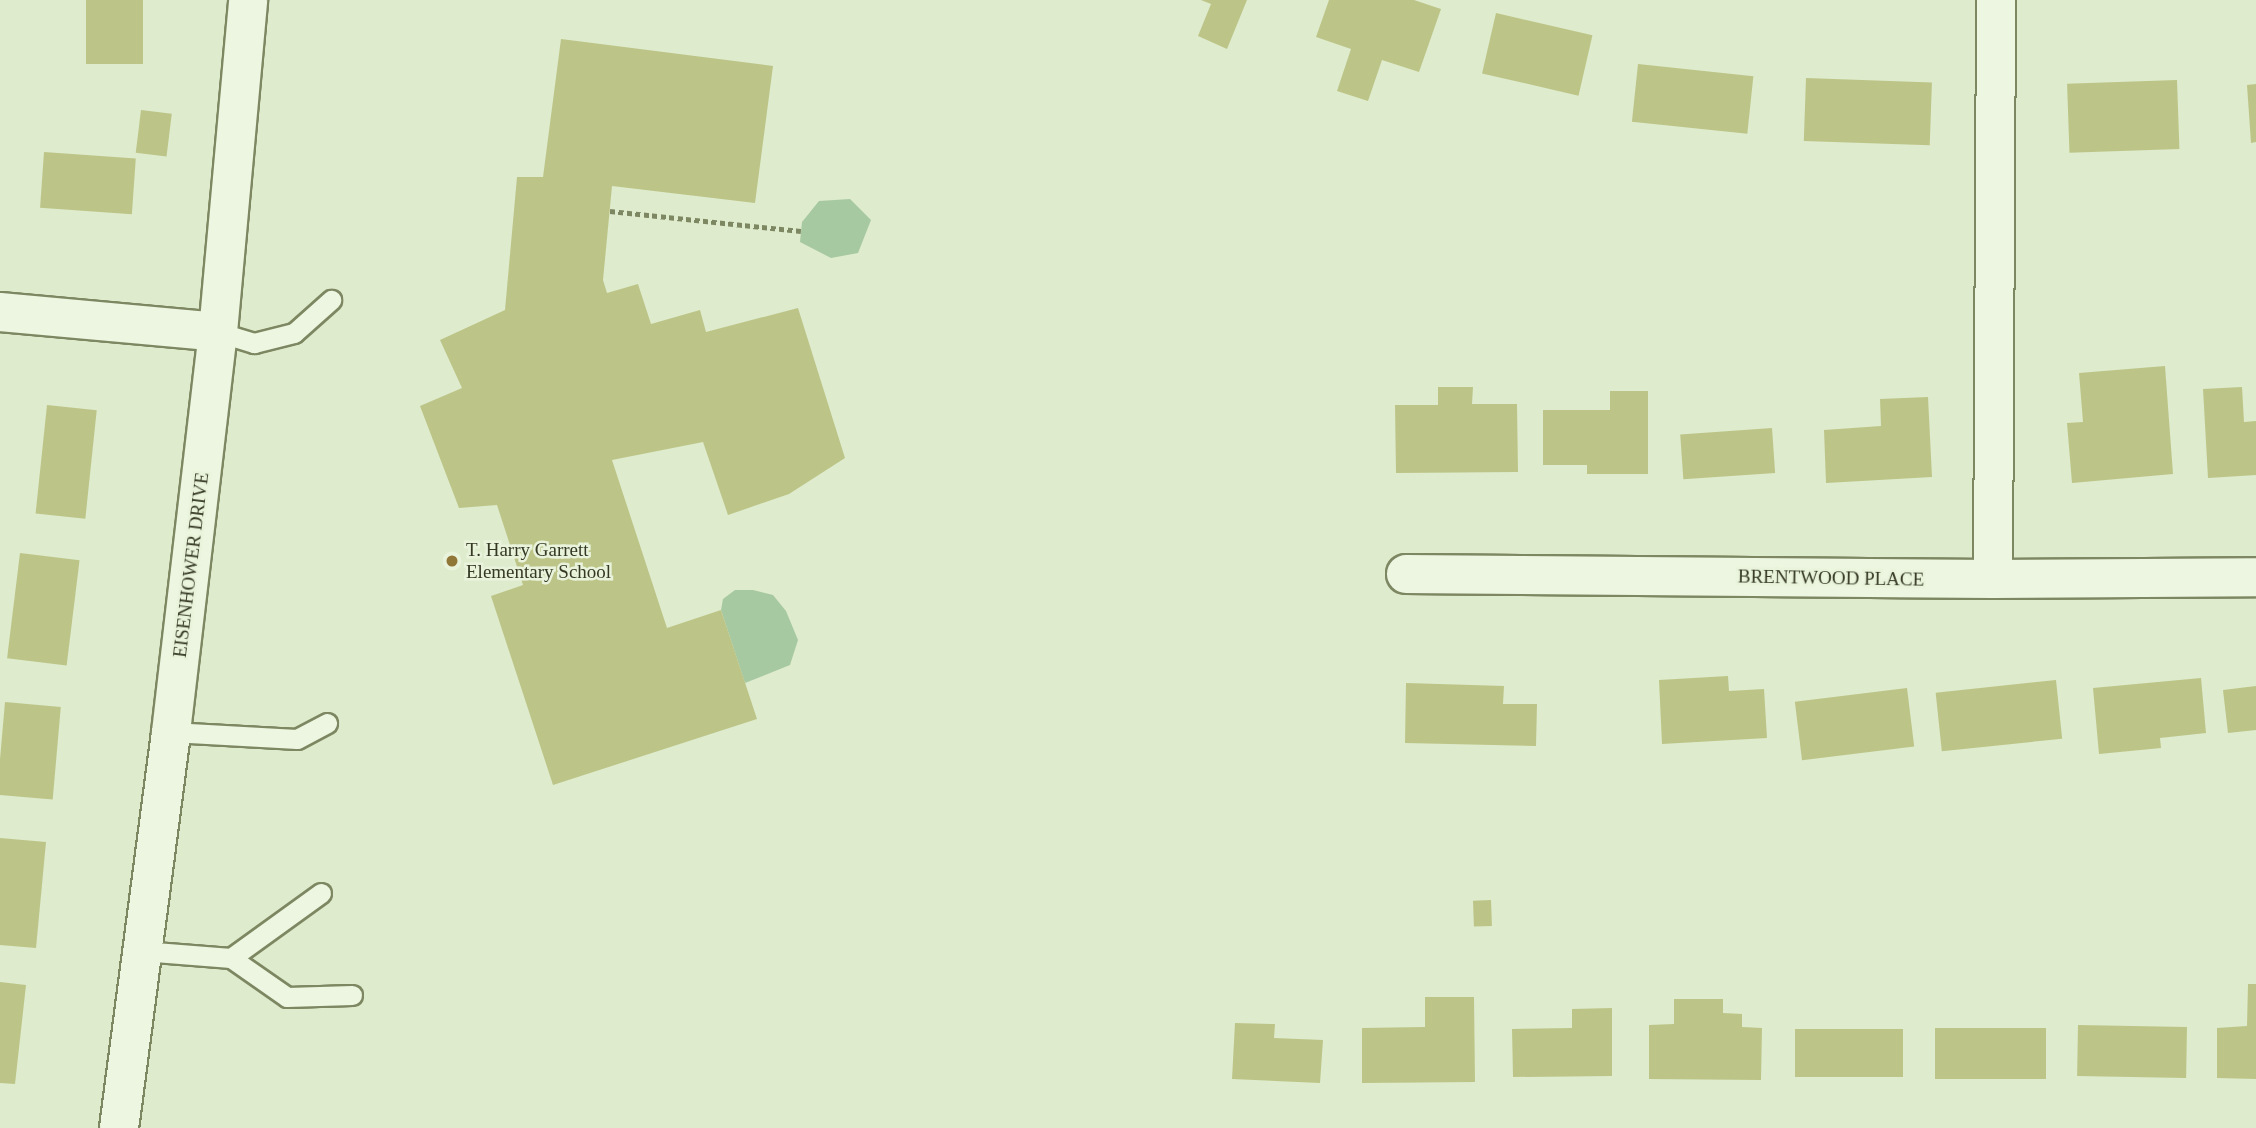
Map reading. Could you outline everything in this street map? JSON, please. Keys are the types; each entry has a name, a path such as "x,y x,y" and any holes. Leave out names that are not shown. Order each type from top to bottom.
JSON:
{"street":[{"name":"EISENHOWER DRIVE","path":"119,1128 171,732 218,332 248,0"},
{"path":"1993,579 1996,0"},
{"path":"0,312 218,332"},
{"name":"BRENTWOOD PLACE","path":"1406,574 1993,579 2256,577"}],"lane":[{"path":"218,332 254,343 294,332 331,300"},
{"path":"171,732 298,739 327,723"},
{"path":"231,958 321,892"},
{"path":"142,951 231,958 287,997 352,995"}],"path":[{"path":"610,211 801,231"}],"green space":[{"path":"850,199 871,220 858,253 831,258 800,242 802,222 819,201"},
{"path":"735,590 753,590 773,595 786,611 798,640 790,665 745,683 721,610 723,599"}],"building":[{"path":"86,0 143,0 143,64 86,64"},
{"path":"1201,0 1247,0 1227,49 1198,36 1211,4"},
{"path":"1329,0 1414,0 1441,9 1419,72 1382,60 1368,101 1337,91 1351,49 1316,37"},
{"path":"1496,13 1592,35 1579,96 1482,73"},
{"path":"561,39 773,66 755,203 612,186 603,280 607,293 638,284 651,324 700,310 706,332 798,308 845,458 789,494 728,515 703,442 612,460 667,628 721,610 757,719 553,785 491,596 523,585 497,505 459,508 420,406 462,388 440,340 505,310 517,177 543,177"},
{"path":"1638,64 1753,76 1747,134 1632,122"},
{"path":"1806,78 1932,82 1930,145 1804,141"},
{"path":"2177,80 2179,149 2069,153 2067,84"},
{"path":"2256,84 2256,142 2251,143 2247,85"},
{"path":"141,110 172,114 167,156 136,153"},
{"path":"44,152 136,158 132,214 40,208"},
{"path":"2165,366 2173,474 2072,483 2067,423 2083,422 2079,373"},
{"path":"1438,387 1473,387 1472,404 1517,404 1518,472 1396,473 1395,405 1438,405"},
{"path":"2242,387 2244,422 2256,421 2256,475 2208,478 2203,389"},
{"path":"1610,391 1648,391 1648,474 1587,474 1587,465 1543,465 1543,410 1610,410"},
{"path":"1928,397 1932,477 1826,483 1824,430 1881,426 1880,399"},
{"path":"47,405 97,410 85,519 36,513"},
{"path":"1772,428 1775,473 1683,479 1680,434"},
{"path":"20,553 80,560 67,666 7,658"},
{"path":"1728,676 1729,691 1764,689 1767,738 1662,744 1659,680"},
{"path":"2201,678 2206,733 2160,738 2161,748 2099,754 2093,688"},
{"path":"2056,680 2062,739 1942,751 1936,693"},
{"path":"1406,683 1504,686 1503,704 1537,704 1536,746 1405,743"},
{"path":"2256,686 2256,730 2228,733 2223,690"},
{"path":"1907,688 1914,747 1802,760 1795,702"},
{"path":"5,702 61,707 53,800 0,795"},
{"path":"0,838 46,842 36,948 0,945"},
{"path":"1491,900 1492,926 1474,927 1473,901"},
{"path":"0,982 26,985 15,1084 0,1083"},
{"path":"2248,984 2256,984 2256,1079 2217,1078 2217,1028 2247,1026"},
{"path":"1425,997 1474,997 1475,1082 1362,1083 1362,1028 1425,1027"},
{"path":"1674,999 1723,999 1723,1013 1742,1014 1742,1027 1762,1028 1761,1080 1649,1079 1649,1025 1674,1024"},
{"path":"1612,1008 1612,1076 1513,1077 1512,1029 1572,1028 1572,1009"},
{"path":"1235,1023 1275,1024 1274,1038 1323,1040 1320,1083 1232,1079"},
{"path":"2078,1025 2187,1027 2186,1078 2077,1076"},
{"path":"1935,1028 2046,1028 2046,1079 1935,1079"},
{"path":"1795,1029 1903,1029 1903,1077 1795,1077"}],"place":[{"name":"T. Harry Garrett Elementary School","path":"452,561"}]}
